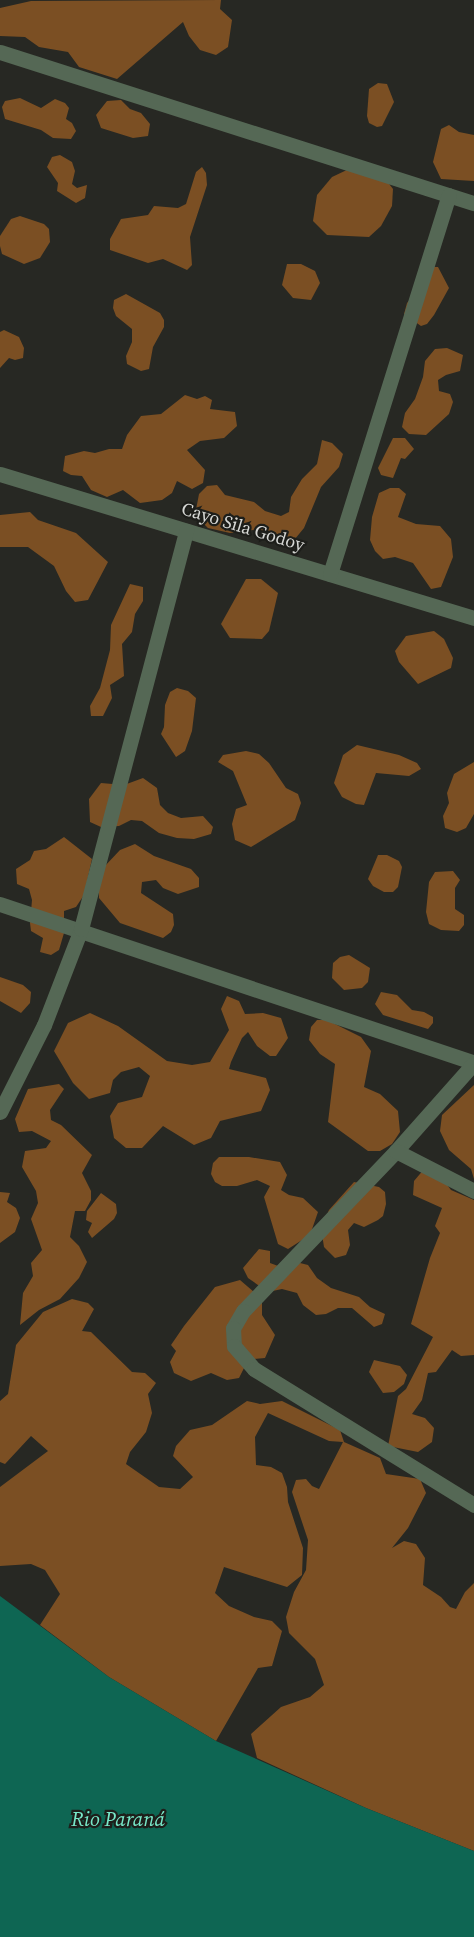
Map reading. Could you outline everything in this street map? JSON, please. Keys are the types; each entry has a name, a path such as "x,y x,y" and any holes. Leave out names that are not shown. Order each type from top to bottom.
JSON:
{"street":[{"path":"0,52 474,203"},
{"path":"330,574 449,195"},
{"name":"Cayo Sila Godoy","path":"0,474 474,618"},
{"path":"0,1112 44,1025 81,930 186,531"},
{"path":"0,904 474,1063 396,1150 243,1311 233,1328 234,1346 254,1369 474,1505"},
{"path":"396,1150 474,1191"}],"shaded area":[{"path":"221,0 220,9 232,20 228,47 216,55 200,50 189,36 183,22 117,79 79,67 68,52 39,47 25,37 0,36 0,8 31,1"},
{"path":"378,83 387,84 394,102 382,126 377,127 369,123 367,116 369,89"},
{"path":"20,98 41,108 55,99 65,103 69,108 66,119 72,123 76,131 71,139 53,138 41,130 5,119 2,107 5,101"},
{"path":"121,100 130,109 141,113 150,124 148,136 133,138 101,128 96,115 107,101"},
{"path":"449,125 459,132 474,135 474,181 441,179 433,162 441,129"},
{"path":"60,155 72,162 75,171 72,184 77,188 87,185 85,198 76,203 57,191 58,183 47,167 52,157"},
{"path":"202,167 206,173 207,185 190,237 192,265 187,270 163,259 148,263 110,250 110,239 121,219 148,215 154,206 178,208 186,204 196,172"},
{"path":"351,168 380,172 393,189 392,206 381,226 369,237 327,235 313,221 317,195 332,177"},
{"path":"20,216 44,224 49,229 50,242 40,258 24,264 2,254 0,246 0,236 11,219"},
{"path":"287,264 301,264 315,271 320,283 311,300 293,298 282,285"},
{"path":"430,267 438,267 449,288 434,315 427,324 421,326 404,314 407,303 416,293"},
{"path":"126,294 160,313 164,320 164,327 153,347 149,369 141,371 127,364 126,356 132,342 132,329 116,316 113,308 114,300"},
{"path":"4,330 19,337 24,348 23,358 15,360 9,358 0,368 0,332"},
{"path":"447,348 463,355 460,371 438,380 439,391 450,394 453,402 449,414 426,435 409,434 402,427 405,413 415,399 423,377 425,361 435,349"},
{"path":"185,395 197,399 205,396 212,400 210,409 235,412 237,426 224,438 200,441 187,450 205,470 203,483 192,489 177,481 172,493 162,500 140,503 123,490 107,497 91,490 82,476 71,475 63,471 65,456 84,451 95,453 109,449 122,449 127,435 141,416 161,414"},
{"path":"393,438 405,438 414,449 405,459 401,458 393,478 381,475 378,468"},
{"path":"322,440 332,443 343,454 339,467 321,487 304,528 290,545 253,530 230,533 208,528 195,515 199,494 207,486 217,485 225,495 254,502 265,511 281,516 289,512 291,497 302,479 317,464"},
{"path":"390,488 399,488 406,494 398,517 416,524 440,526 451,539 453,557 441,587 431,589 413,563 395,557 383,559 375,551 370,540 372,517 379,493"},
{"path":"30,512 38,520 76,533 108,562 88,600 75,602 66,591 54,566 28,547 0,547 0,515"},
{"path":"246,579 261,579 278,593 269,631 262,639 230,638 221,624"},
{"path":"130,584 143,587 143,601 135,614 132,632 122,644 124,676 110,685 112,698 103,716 91,716 90,706 100,688 110,650 111,625"},
{"path":"434,631 444,639 453,658 451,668 418,684 399,662 395,651 406,636"},
{"path":"177,688 188,691 196,698 192,731 185,751 176,757 161,734 164,727 165,705 170,692"},
{"path":"357,745 399,755 417,763 421,769 409,776 376,773 364,805 356,804 342,797 334,783 343,755"},
{"path":"246,751 259,754 269,763 286,788 298,794 301,803 295,820 251,847 235,840 232,824 236,809 247,805 233,771 218,762 223,755"},
{"path":"474,762 474,814 466,828 457,832 445,828 443,816 449,803 447,793 454,774"},
{"path":"143,778 157,788 160,805 168,813 181,818 203,816 213,827 211,834 194,839 177,838 159,833 142,821 131,820 119,826 101,827 90,822 89,799 101,783 124,785"},
{"path":"64,837 92,859 84,895 76,907 64,911 64,933 59,950 51,955 40,952 43,938 31,931 32,900 29,889 17,884 16,869 30,860 34,851 46,849"},
{"path":"135,844 154,856 191,869 199,878 199,887 178,894 163,888 156,880 142,882 141,893 173,914 174,925 171,932 163,938 120,923 99,898 99,882 104,867 120,850"},
{"path":"378,855 387,855 399,861 402,867 398,887 393,892 384,892 373,886 368,879"},
{"path":"453,871 460,880 455,888 455,909 464,915 464,925 459,931 441,930 429,924 426,912 429,882 435,872"},
{"path":"349,955 370,968 368,982 362,988 344,990 332,978 333,963 340,957"},
{"path":"0,977 23,985 31,992 30,1003 21,1013 0,1001"},
{"path":"381,992 397,995 412,1010 424,1012 433,1017 433,1023 428,1029 383,1015 375,1004"},
{"path":"227,996 239,1001 245,1014 263,1013 281,1018 288,1038 276,1056 270,1056 257,1046 248,1032 242,1038 231,1062 229,1069 266,1078 270,1090 261,1111 220,1121 211,1138 194,1145 163,1126 142,1148 126,1148 114,1138 110,1116 118,1103 142,1097 150,1076 139,1067 121,1072 113,1080 110,1093 89,1099 73,1083 54,1051 68,1023 90,1013 118,1026 167,1061 192,1065 210,1062 229,1030 221,1009"},
{"path":"317,1020 327,1020 361,1037 371,1051 364,1087 380,1094 398,1111 400,1132 392,1144 380,1151 368,1151 328,1122 335,1064 320,1054 309,1040 311,1027"},
{"path":"59,1084 64,1089 50,1110 51,1120 61,1125 92,1155 82,1173 91,1191 91,1200 85,1211 75,1211 70,1237 79,1246 87,1262 79,1278 60,1299 39,1310 20,1325 23,1293 33,1276 31,1263 42,1250 31,1219 38,1203 36,1191 22,1167 25,1151 46,1148 51,1141 32,1131 19,1132 15,1119 28,1089"},
{"path":"474,1085 474,1179 471,1169 449,1150 440,1131 442,1115"},
{"path":"219,1157 249,1157 280,1162 287,1175 281,1190 289,1195 303,1198 318,1212 310,1235 288,1249 278,1244 264,1197 270,1186 257,1180 237,1186 222,1186 215,1182 211,1174 213,1163"},
{"path":"430,1162 451,1190 474,1200 474,1355 461,1356 452,1350 436,1372 428,1373 422,1400 412,1414 425,1418 434,1428 432,1442 418,1452 388,1446 398,1396 406,1389 433,1337 411,1324 430,1258 440,1233 435,1226 442,1208 413,1195 414,1181"},
{"path":"354,1182 379,1187 385,1192 386,1204 383,1216 364,1227 354,1223 348,1230 350,1245 346,1255 335,1258 324,1247 321,1228 329,1210"},
{"path":"0,1192 10,1193 7,1202 16,1208 20,1218 15,1232 0,1243"},
{"path":"101,1193 116,1204 117,1213 114,1219 92,1238 88,1232 92,1223 86,1220 87,1211"},
{"path":"259,1249 270,1251 270,1263 289,1270 300,1263 308,1265 317,1278 331,1288 359,1297 370,1307 385,1314 382,1324 374,1327 352,1308 338,1308 326,1314 316,1315 303,1305 297,1293 282,1289 268,1292 248,1278 243,1268"},
{"path":"240,1280 262,1299 262,1315 275,1335 265,1358 244,1360 245,1366 239,1378 227,1380 211,1373 191,1381 174,1373 170,1362 176,1351 171,1345 184,1326 215,1287"},
{"path":"72,1299 88,1303 94,1309 82,1331 91,1332 132,1372 145,1373 156,1383 148,1394 152,1413 146,1432 130,1452 126,1464 159,1487 180,1489 193,1477 173,1456 176,1446 190,1430 212,1425 247,1401 260,1404 282,1401 340,1430 344,1442 380,1458 386,1474 420,1479 426,1493 408,1528 392,1548 404,1541 416,1544 425,1558 423,1585 441,1597 450,1607 456,1609 465,1592 474,1583 474,1851 366,1808 257,1758 251,1734 281,1707 310,1697 324,1685 315,1659 289,1633 286,1617 294,1592 306,1570 308,1540 292,1492 296,1480 306,1479 312,1486 319,1489 343,1442 329,1441 268,1413 255,1437 256,1465 271,1467 282,1473 287,1487 288,1502 303,1548 302,1575 287,1587 224,1567 215,1593 229,1606 254,1617 272,1621 282,1631 272,1666 258,1668 216,1741 109,1677 40,1625 60,1594 45,1570 31,1564 0,1566 0,1487 48,1451 31,1436 5,1464 0,1462 0,1401 8,1394 16,1345 43,1312"},
{"path":"374,1360 400,1366 407,1375 404,1384 394,1392 383,1393 369,1372"}],"water":[{"name":"Rio Paraná","path":"0,1596 109,1677 216,1741 366,1808 474,1851 474,1937 0,1937"}]}
